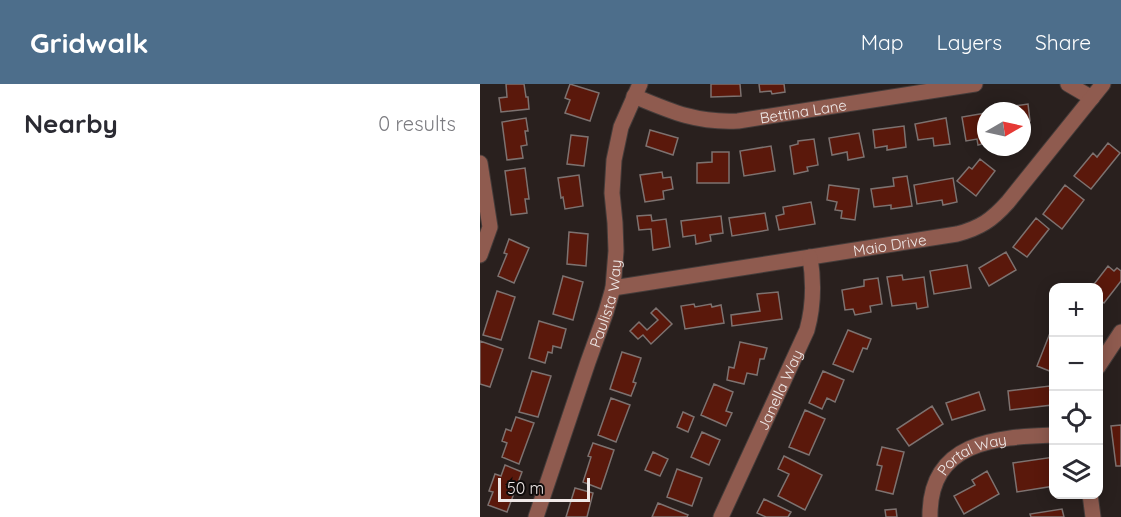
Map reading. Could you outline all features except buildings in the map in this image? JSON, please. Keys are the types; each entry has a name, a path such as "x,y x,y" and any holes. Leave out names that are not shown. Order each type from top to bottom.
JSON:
{"street":[{"name":"Bettina Lane","path":"637,90 686,117 729,122 975,84"},
{"path":"1068,84 1092,98"},
{"name":"Maio Drive","path":"613,288 972,230 986,223 1008,202 1103,84"},
{"name":"Paulista Way","path":"536,517 613,288 616,251 612,193 614,160 621,127 637,90"},
{"path":"480,163 490,227 480,255"},
{"name":"Janella Way","path":"721,517 807,330 814,294 810,257"},
{"path":"1103,359 1121,332"},
{"name":"Portal Way","path":"930,517 934,483 951,459 967,449 986,443 1049,435"},
{"path":"1091,499 1093,517"}]}
